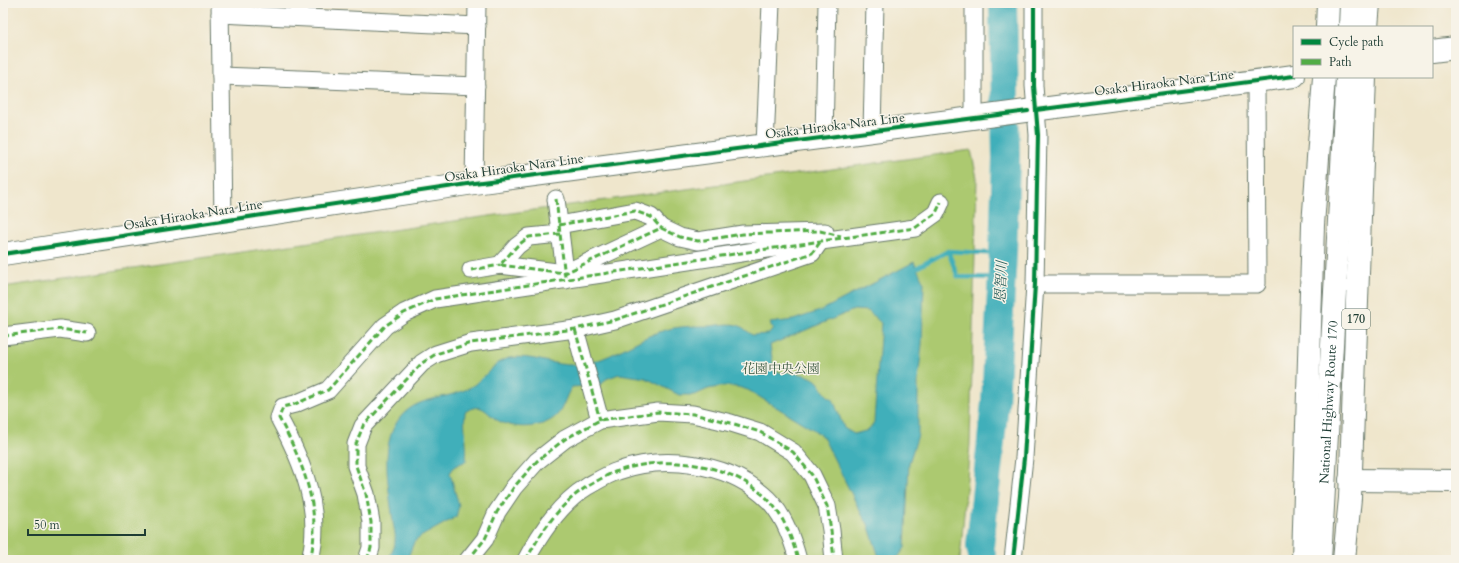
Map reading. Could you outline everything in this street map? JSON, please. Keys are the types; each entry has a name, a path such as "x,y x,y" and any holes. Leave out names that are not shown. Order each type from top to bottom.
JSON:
{"main road":[{"path":"1327,26 1328,3"},
{"path":"1350,26 1351,3"},
{"path":"1367,26 1368,3"},
{"path":"1433,51 1456,48"},
{"name":"Osaka Hiraoka Nara Line","path":"3,254 474,183 1293,76"},
{"path":"1303,560 1313,225 1324,78"},
{"name":"National Highway Route 170","path":"1320,560 1347,78"},
{"name":"170","path":"1344,560 1350,480 1365,78"},
{"path":"1350,480 1456,481"}],"street":[{"path":"474,183 477,3"},
{"path":"765,145 771,3"},
{"path":"824,137 826,3"},
{"path":"872,131 875,3"},
{"path":"974,3 979,117"},
{"path":"1013,560 1024,458 1035,284 1038,135 1032,110 1034,86 1034,3"},
{"path":"223,221 220,9 477,26"},
{"path":"221,76 476,86"},
{"path":"1035,284 1257,284 1256,81"},
{"path":"556,199 565,276"},
{"path":"310,560 313,531 312,503 307,478 297,453 279,418 283,407 295,404 328,390 385,326 404,313 434,299 565,276 915,228 936,214 941,202"},
{"path":"500,266 517,246 529,237 635,211 651,217 661,228 680,237 698,241 742,234 812,231 820,231 847,237"},
{"path":"471,270 500,266 565,276 661,228"},
{"path":"366,560 371,548 371,522 366,494 356,466 356,444 363,426 422,363 436,354 471,343 576,329 615,320 812,252 821,241"},
{"path":"3,336 60,329 87,333"},
{"path":"576,329 600,420"},
{"path":"468,560 485,539 497,512 505,500 537,461 565,440 600,420 658,412 693,414 760,432 793,452 812,475 827,506 832,530 834,560"},
{"path":"526,560 535,544 566,503 587,487 617,471 648,464 674,463 706,467 739,478 763,494 776,509 786,528 798,560"}],"green space":[{"name":"花園中央公園","path":"971,150 977,178 970,444 960,560 3,560 3,287 475,218"}],"water":[{"path":"914,262 924,283 922,344 918,381 918,435 909,463 905,548 896,560 880,560 868,524 823,437 814,430 748,390 738,387 724,386 708,389 695,395 679,395 646,378 619,374 606,379 601,385 572,387 559,413 551,420 538,425 524,427 503,423 483,409 475,407 465,412 466,461 455,466 450,473 459,506 456,517 414,542 407,560 387,560 394,549 395,544 387,470 389,443 393,430 399,419 406,411 414,406 431,399 450,395 469,388 498,363 509,358 517,357 558,364 575,365 608,356 649,336 671,329 731,324 741,327 752,335 769,334 773,329 770,323 793,320 820,311","holes":["854,310 868,311 881,323 874,422 869,430 854,434 844,428 833,399 825,393 817,381 802,374 774,372 770,345"]}],"waterway":[{"name":"恩智川","path":"983,560 980,546 995,403 1003,254 1006,159 1003,3"},
{"path":"948,251 958,277 1002,278"},
{"path":"916,268 948,251 1003,254"}],"marked path":[{"path":"556,199 565,277"},
{"path":"310,560 314,522 312,504 302,468 279,418 283,407 295,404 328,390 385,326 404,313 435,299 915,228 936,213 941,202"},
{"path":"559,225 635,211 651,217 661,228"},
{"path":"560,234 529,237 517,246 500,265 565,273 661,228 680,237 698,241 743,234 820,231 841,236"},
{"path":"367,560 371,548 371,522 366,494 356,466 356,444 363,426 422,363 436,354 471,343 575,329 615,320 812,253 821,241"},
{"path":"471,270 500,265"},
{"path":"3,336 60,329 87,333"},
{"path":"575,329 600,420"},
{"path":"468,560 485,539 497,512 514,487 537,461 565,439 600,420 658,412 693,414 731,423 760,432 793,452 812,475 827,506 834,560"},
{"path":"526,560 552,519 578,493 610,474 636,466 654,463 693,464 712,468 747,483 762,494 775,507 793,542 798,560"}],"cycle path":[{"path":"1013,560 1024,458 1035,284 1038,135 1034,86 1034,3"},
{"path":"1036,110 1293,76"},
{"path":"3,254 474,183 1028,111"}]}
